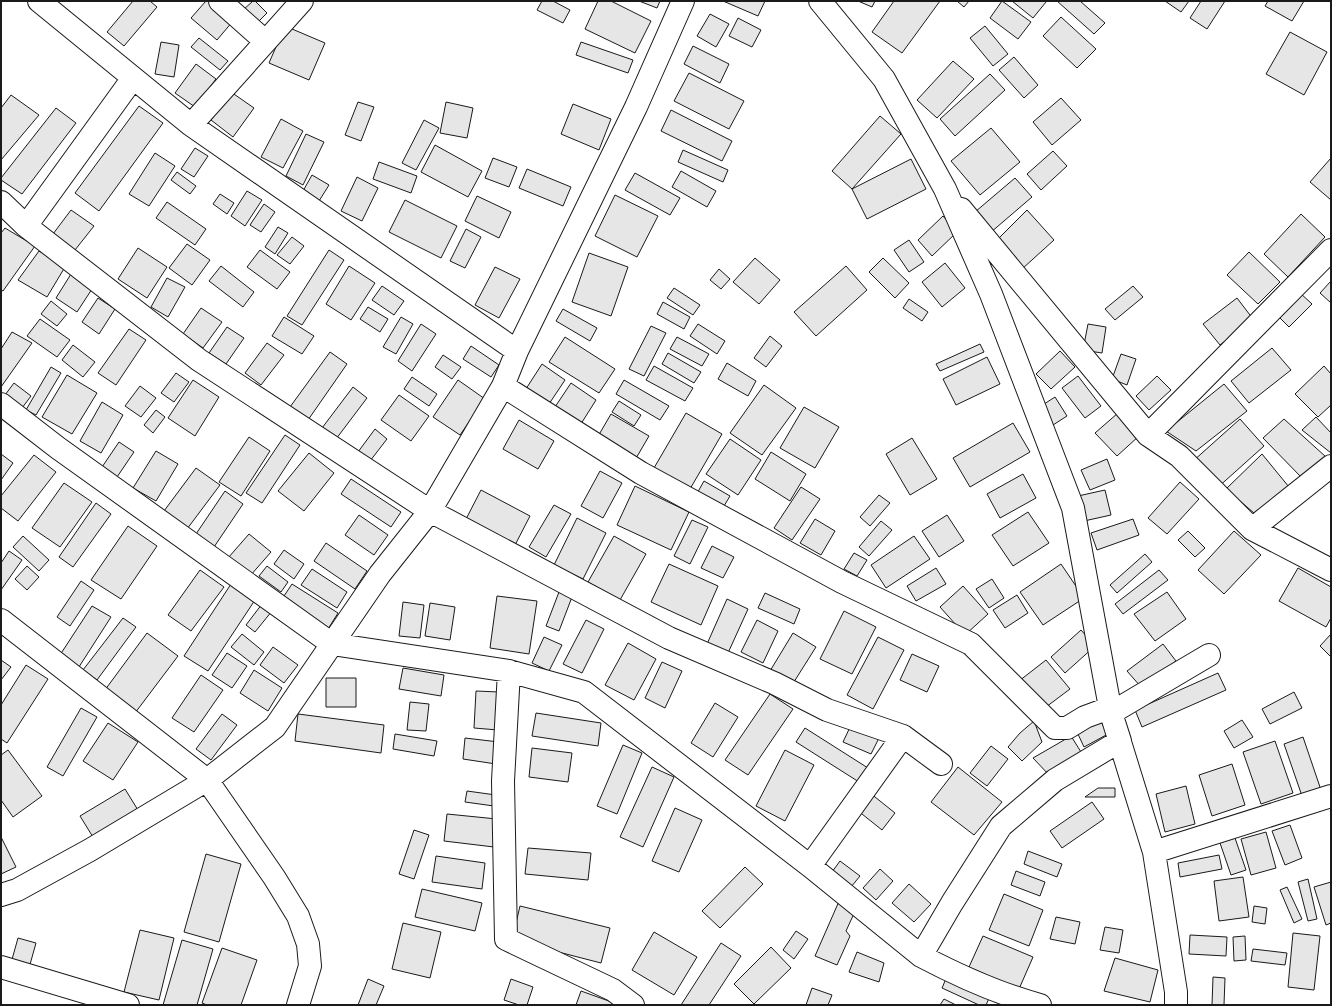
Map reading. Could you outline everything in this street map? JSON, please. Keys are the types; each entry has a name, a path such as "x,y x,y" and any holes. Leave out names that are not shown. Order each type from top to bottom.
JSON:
{"street":[{"path":"39,1 191,125 517,351"},
{"path":"220,1 265,41"},
{"path":"191,125 302,1"},
{"path":"1,895 17,890 90,850 207,780 275,727 380,574 430,511 503,386 517,351 636,107 683,1"},
{"path":"820,1 884,79 944,189 991,294 1073,508 1111,713 1154,852 1176,992 1176,1005"},
{"path":"26,226 133,78"},
{"path":"944,189 1148,435 1179,456 1252,529 1331,570"},
{"path":"1,202 26,226 199,360 430,511 669,638 774,683 827,710 903,736 941,764"},
{"path":"1148,435 1331,250"},
{"path":"503,386 641,473 842,582 971,644 1055,728 1067,728 1085,717 1104,710 1111,713"},
{"path":"1,404 58,448 332,644 509,671 584,692 810,866 922,956 953,973 1021,1000 1040,1005"},
{"path":"1252,529 1331,466"},
{"path":"1,620 207,780 274,877 298,916 308,944 310,966 298,1005"},
{"path":"1111,713 1209,655"},
{"path":"509,671 503,781 506,939 613,990 633,1005"},
{"path":"810,866 903,736"},
{"path":"922,956 952,903 1001,826 1056,780 1120,741"},
{"path":"1154,852 1331,796"},
{"path":"1,967 124,1004"}],"building":[{"path":"133,1 150,1 157,7 124,46 107,32"},
{"path":"206,1 209,1 233,21 217,40 191,18"},
{"path":"255,1 267,13 257,23 243,10"},
{"path":"542,1 553,1 570,10 563,23 537,10"},
{"path":"598,1 611,1 651,21 635,53 585,29"},
{"path":"639,1 660,1 657,8"},
{"path":"723,1 765,1 758,16"},
{"path":"858,1 875,1 872,7"},
{"path":"894,1 940,1 902,53 872,32"},
{"path":"957,1 969,1 964,7"},
{"path":"1002,1 1031,22 1018,39 990,18"},
{"path":"1012,1 1045,1 1046,2 1033,18"},
{"path":"1057,1 1080,1 1105,23 1094,34"},
{"path":"1165,1 1189,1 1181,12"},
{"path":"1201,1 1225,1 1207,29 1190,18"},
{"path":"1268,1 1304,1 1292,21 1265,6"},
{"path":"710,14 729,24 716,47 697,36"},
{"path":"1061,17 1096,49 1077,68 1043,36"},
{"path":"738,18 761,30 752,47 729,36"},
{"path":"285,26 325,43 309,80 269,63"},
{"path":"985,26 1008,54 993,66 970,38"},
{"path":"1290,32 1327,52 1304,95 1266,74"},
{"path":"199,38 228,61 220,70 191,47"},
{"path":"161,42 179,45 174,77 155,74"},
{"path":"581,42 633,60 628,73 576,55"},
{"path":"693,46 729,64 720,83 684,64"},
{"path":"1014,57 1038,85 1024,98 999,70"},
{"path":"953,61 974,79 937,118 917,100"},
{"path":"196,64 216,79 195,107 175,93"},
{"path":"689,73 744,101 729,129 674,101"},
{"path":"990,74 1005,90 955,136 940,119"},
{"path":"231,92 254,108 233,137 211,120"},
{"path":"11,95 39,115 1,160 1,108"},
{"path":"1061,98 1081,120 1052,145 1033,122"},
{"path":"358,102 374,107 361,141 345,135"},
{"path":"446,102 473,108 467,138 440,133"},
{"path":"573,104 611,119 599,150 561,134"},
{"path":"139,106 163,123 99,211 75,193"},
{"path":"56,108 76,123 22,194 1,180 1,178"},
{"path":"671,110 732,141 722,161 661,131"},
{"path":"880,116 901,134 852,189 832,171"},
{"path":"281,119 303,131 283,168 261,157"},
{"path":"424,120 439,128 416,170 402,163"},
{"path":"991,128 1020,162 980,195 951,161"},
{"path":"306,134 324,142 303,185 286,176"},
{"path":"435,145 482,171 468,197 421,172"},
{"path":"195,148 208,156 194,177 181,169"},
{"path":"683,150 728,170 723,182 678,162"},
{"path":"1053,151 1067,166 1041,190 1027,174"},
{"path":"155,153 175,166 149,206 129,194"},
{"path":"493,158 517,167 509,187 485,178"},
{"path":"1331,158 1331,200 1310,182"},
{"path":"911,159 926,189 867,219 852,189"},
{"path":"379,162 417,176 411,193 373,179"},
{"path":"527,169 571,187 563,206 519,188"},
{"path":"681,171 716,191 707,207 672,187"},
{"path":"177,172 196,186 190,194 171,180"},
{"path":"635,173 680,198 670,215 625,190"},
{"path":"312,175 329,185 319,201 303,191"},
{"path":"357,177 378,188 362,221 341,211"},
{"path":"1015,178 1032,197 990,233 975,212"},
{"path":"247,191 262,200 245,226 231,216"},
{"path":"220,194 234,203 227,214 213,204"},
{"path":"615,195 658,216 637,257 595,236"},
{"path":"477,196 511,212 499,238 465,221"},
{"path":"405,200 457,226 441,258 389,232"},
{"path":"167,202 206,229 195,245 156,218"},
{"path":"264,204 275,212 261,232 250,225"},
{"path":"71,210 94,226 75,250 53,234"},
{"path":"1027,210 1054,240 1022,269 997,240"},
{"path":"1301,214 1325,237 1288,277 1264,254"},
{"path":"943,216 957,232 932,256 918,240"},
{"path":"278,227 288,233 275,254 265,247"},
{"path":"5,228 35,246 3,291 1,290 1,233"},
{"path":"466,229 481,237 465,268 450,261"},
{"path":"292,237 304,246 290,264 277,255"},
{"path":"909,240 924,262 909,272 894,250"},
{"path":"187,244 210,260 192,285 169,268"},
{"path":"138,248 167,267 147,298 118,279"},
{"path":"260,250 290,272 277,289 247,267"},
{"path":"329,250 344,260 302,325 287,316"},
{"path":"39,251 65,267 47,297 18,280"},
{"path":"1249,252 1280,282 1258,304 1227,275"},
{"path":"589,253 628,267 611,316 572,302"},
{"path":"755,258 780,280 759,304 733,282"},
{"path":"883,258 909,283 895,298 869,272"},
{"path":"945,263 965,288 942,307 922,282"},
{"path":"221,266 254,292 243,307 209,281"},
{"path":"349,266 375,283 351,320 326,304"},
{"path":"846,266 867,290 816,336 794,312"},
{"path":"495,267 520,279 499,318 475,305"},
{"path":"719,269 730,279 721,289 710,280"},
{"path":"71,274 92,289 77,312 56,298"},
{"path":"167,278 185,287 168,317 151,307"},
{"path":"1331,281 1331,303 1320,293"},
{"path":"382,286 404,301 394,315 372,300"},
{"path":"1133,286 1143,297 1115,320 1105,309"},
{"path":"674,288 700,305 693,315 667,298"},
{"path":"1299,292 1312,304 1289,327 1277,315"},
{"path":"98,298 115,309 99,334 82,322"},
{"path":"1237,298 1253,319 1220,345 1203,324"},
{"path":"909,299 928,312 922,321 903,308"},
{"path":"51,301 67,314 57,326 41,314"},
{"path":"663,302 690,317 684,329 657,314"},
{"path":"368,307 388,319 380,332 360,319"},
{"path":"201,308 222,322 203,348 183,334"},
{"path":"563,309 597,328 590,341 556,321"},
{"path":"284,317 314,336 302,354 272,336"},
{"path":"401,317 413,324 396,354 383,347"},
{"path":"40,319 70,340 57,357 27,336"},
{"path":"421,324 436,334 412,371 398,361"},
{"path":"698,324 725,341 717,354 690,336"},
{"path":"1088,324 1106,327 1102,353 1083,350"},
{"path":"651,326 666,333 644,376 629,369"},
{"path":"227,327 244,338 226,364 209,353"},
{"path":"129,329 146,340 116,385 98,373"},
{"path":"12,332 32,343 1,387 1,349"},
{"path":"770,336 782,346 766,367 754,358"},
{"path":"565,337 615,369 599,393 549,362"},
{"path":"677,337 709,354 702,366 670,349"},
{"path":"267,343 284,355 261,385 245,373"},
{"path":"980,344 984,352 940,371 936,364"},
{"path":"73,345 95,362 83,377 62,360"},
{"path":"471,346 499,365 491,377 463,359"},
{"path":"1272,348 1291,370 1249,403 1231,381"},
{"path":"1060,351 1075,367 1051,389 1036,374"},
{"path":"330,352 347,364 308,420 290,407"},
{"path":"668,353 701,372 694,383 662,364"},
{"path":"1121,354 1136,359 1127,385 1112,379"},
{"path":"443,355 461,367 452,379 435,367"},
{"path":"987,357 1000,384 956,405 943,379"},
{"path":"727,363 756,381 748,396 718,379"},
{"path":"542,364 565,380 547,407 524,392"},
{"path":"654,366 693,388 685,401 646,380"},
{"path":"1324,366 1331,374 1331,405 1318,417 1295,394"},
{"path":"51,367 61,373 36,415 26,410"},
{"path":"176,373 189,382 174,402 161,393"},
{"path":"67,375 97,393 72,434 42,417"},
{"path":"1078,376 1101,406 1085,418 1062,388"},
{"path":"1157,376 1171,390 1149,410 1136,396"},
{"path":"412,377 437,394 429,406 404,389"},
{"path":"193,380 219,397 195,436 168,418"},
{"path":"458,380 485,399 460,435 433,417"},
{"path":"624,380 669,406 660,420 616,394"},
{"path":"14,383 31,396 22,408 5,395"},
{"path":"571,383 596,400 579,427 553,410"},
{"path":"1224,384 1247,411 1196,451 1166,431"},
{"path":"764,385 796,408 762,455 730,433"},
{"path":"140,386 156,398 141,417 125,406"},
{"path":"353,387 367,398 333,443 319,432"},
{"path":"399,395 429,416 411,441 381,420"},
{"path":"1055,397 1067,416 1053,425 1041,406"},
{"path":"619,401 641,415 634,426 612,412"},
{"path":"102,402 123,415 101,453 80,441"},
{"path":"804,407 839,427 815,468 780,448"},
{"path":"156,410 165,417 153,433 144,425"},
{"path":"686,413 722,434 690,489 654,468"},
{"path":"1118,413 1139,436 1117,456 1095,433"},
{"path":"611,414 649,436 635,460 597,438"},
{"path":"1316,417 1331,433 1331,453 1302,430"},
{"path":"1240,419 1264,446 1216,489 1192,462"},
{"path":"1284,419 1326,457 1303,479 1263,438"},
{"path":"519,420 554,441 538,469 503,449"},
{"path":"1013,423 1030,452 970,487 953,458"},
{"path":"375,429 387,439 370,461 358,452"},
{"path":"285,435 300,445 262,503 246,493"},
{"path":"249,437 270,451 241,496 219,482"},
{"path":"912,438 937,479 910,495 886,454"},
{"path":"730,439 761,460 738,495 706,474"},
{"path":"119,442 134,452 115,480 100,470"},
{"path":"156,451 178,464 156,501 133,488"},
{"path":"771,452 806,474 790,501 755,479"},
{"path":"309,453 334,473 304,511 278,491"},
{"path":"1,454 13,463 1,480"},
{"path":"1262,454 1289,487 1254,513 1226,489"},
{"path":"34,455 56,472 18,521 1,508 1,496"},
{"path":"1107,459 1115,480 1090,490 1081,470"},
{"path":"196,468 220,485 187,529 164,511"},
{"path":"600,471 622,483 603,518 581,506"},
{"path":"1023,474 1036,498 1000,518 987,494"},
{"path":"351,479 401,512 391,527 341,494"},
{"path":"704,481 730,496 721,511 695,497"},
{"path":"1180,482 1199,499 1167,534 1148,518"},
{"path":"64,483 92,502 60,547 32,528"},
{"path":"635,486 689,512 671,550 617,525"},
{"path":"801,487 820,499 792,540 774,528"},
{"path":"481,490 530,516 514,547 465,521"},
{"path":"1105,490 1111,515 1084,521 1078,496"},
{"path":"225,491 243,504 214,547 196,534"},
{"path":"879,495 890,503 870,526 860,517"},
{"path":"96,503 111,514 73,567 59,557"},
{"path":"554,505 571,514 546,557 529,547"},
{"path":"1028,512 1049,543 1013,566 992,535"},
{"path":"359,515 388,535 374,555 345,535"},
{"path":"947,515 964,541 939,557 922,531"},
{"path":"577,518 606,533 583,579 554,565"},
{"path":"815,519 835,531 821,555 800,543"},
{"path":"1133,519 1139,535 1097,550 1091,533"},
{"path":"692,520 708,527 690,564 674,556"},
{"path":"881,521 892,530 869,556 859,547"},
{"path":"128,526 157,546 121,599 91,580"},
{"path":"1188,531 1205,548 1195,557 1178,540"},
{"path":"1234,531 1261,555 1224,594 1198,570"},
{"path":"249,534 271,552 250,576 228,558"},
{"path":"23,536 49,560 39,571 13,547"},
{"path":"614,536 646,554 620,600 588,582"},
{"path":"914,536 930,559 886,588 871,565"},
{"path":"326,543 367,571 355,589 314,561"},
{"path":"712,546 734,557 723,578 701,568"},
{"path":"284,550 304,564 294,579 274,564"},
{"path":"9,551 22,560 1,590 1,563"},
{"path":"854,553 867,560 857,576 844,569"},
{"path":"1145,554 1152,562 1117,593 1110,585"},
{"path":"669,564 718,586 701,625 651,602"},
{"path":"1061,564 1084,598 1043,625 1020,592"},
{"path":"27,566 39,577 27,590 15,579"},
{"path":"267,566 288,582 281,592 259,576"},
{"path":"936,568 946,584 916,601 907,586"},
{"path":"1298,568 1331,587 1331,618 1326,627 1279,601"},
{"path":"312,569 347,592 337,608 301,585"},
{"path":"200,570 224,587 191,631 168,615"},
{"path":"1159,570 1168,580 1123,614 1115,604"},
{"path":"992,579 1004,598 989,608 976,589"},
{"path":"81,581 94,590 70,626 57,617"},
{"path":"231,584 255,600 208,671 184,656"},
{"path":"292,584 338,613 328,629 282,599"},
{"path":"963,586 988,614 965,635 940,607"},
{"path":"559,592 572,597 559,631 546,626"},
{"path":"1167,592 1186,619 1155,641 1134,614"},
{"path":"765,593 800,609 794,624 758,608"},
{"path":"1017,595 1028,613 1005,628 993,610"},
{"path":"497,596 537,601 529,654 490,648"},
{"path":"727,599 748,609 728,653 707,644"},
{"path":"403,602 424,605 420,638 399,636"},
{"path":"430,603 455,607 450,640 425,636"},
{"path":"262,604 272,611 255,632 246,625"},
{"path":"92,606 111,617 77,670 58,658"},
{"path":"844,611 876,627 852,674 820,659"},
{"path":"123,618 136,627 97,680 83,670"},
{"path":"586,620 604,629 582,673 563,664"},
{"path":"757,620 778,631 763,663 741,652"},
{"path":"1081,630 1095,646 1065,673 1051,657"},
{"path":"147,633 178,656 132,717 102,694"},
{"path":"793,633 816,647 792,685 770,671"},
{"path":"242,634 264,652 254,665 231,647"},
{"path":"1331,634 1331,657 1320,646"},
{"path":"544,637 562,645 549,671 532,663"},
{"path":"878,637 904,650 873,709 847,695"},
{"path":"628,643 656,659 634,700 605,685"},
{"path":"1163,644 1176,661 1141,687 1127,671"},
{"path":"273,647 298,665 284,683 260,665"},
{"path":"227,653 247,666 232,688 212,675"},
{"path":"912,654 939,666 927,692 900,680"},
{"path":"1,660 11,667 1,680"},
{"path":"1046,660 1070,689 1042,710 1019,681"},
{"path":"662,662 682,671 665,708 645,698"},
{"path":"26,665 48,679 7,743 1,739 1,705"},
{"path":"403,668 444,675 441,696 399,689"},
{"path":"254,670 282,688 268,711 240,693"},
{"path":"1218,673 1226,690 1142,727 1135,710"},
{"path":"201,675 223,690 194,732 172,718"},
{"path":"326,678 356,678 356,707 326,707"},
{"path":"476,691 499,692 498,730 474,728"},
{"path":"1294,692 1302,708 1270,724 1262,709"},
{"path":"770,694 793,709 748,775 725,760"},
{"path":"410,702 429,704 426,731 407,730"},
{"path":"715,703 738,717 713,757 691,743"},
{"path":"81,708 97,717 63,776 47,767"},
{"path":"536,713 601,723 598,746 532,736"},
{"path":"222,714 237,725 211,760 196,749"},
{"path":"298,714 384,725 381,753 295,741"},
{"path":"1100,720 1108,734 1084,747 1077,732"},
{"path":"1242,720 1253,737 1234,748 1224,731"},
{"path":"1034,721 1042,742 1022,761 1008,747 1020,733"},
{"path":"108,723 138,742 113,780 83,761"},
{"path":"851,725 879,738 871,754 843,742"},
{"path":"805,728 868,768 859,782 796,742"},
{"path":"395,734 437,741 434,756 393,749"},
{"path":"1071,736 1081,752 1050,776 1033,758"},
{"path":"1303,737 1321,790 1302,796 1284,744"},
{"path":"465,738 499,742 496,764 463,759"},
{"path":"1275,741 1293,793 1261,804 1243,752"},
{"path":"623,745 642,753 617,814 597,806"},
{"path":"991,746 1008,759 987,786 970,773"},
{"path":"532,748 572,753 568,782 529,777"},
{"path":"8,750 42,796 13,817 1,800 1,755"},
{"path":"785,750 814,765 785,821 756,806"},
{"path":"1232,764 1245,805 1212,816 1199,775"},
{"path":"652,767 674,777 643,847 620,837"},
{"path":"958,767 1002,802 974,835 931,802"},
{"path":"1186,786 1195,824 1165,832 1156,794"},
{"path":"1098,788 1115,788 1115,797 1085,797"},
{"path":"125,789 141,815 96,842 80,816"},
{"path":"467,791 496,795 494,806 465,802"},
{"path":"870,793 895,813 882,830 857,810"},
{"path":"1092,802 1104,819 1062,848 1050,831"},
{"path":"675,808 702,820 679,872 652,861"},
{"path":"447,814 497,819 494,847 444,841"},
{"path":"1290,825 1302,858 1285,865 1272,831"},
{"path":"414,830 429,835 414,879 399,874"},
{"path":"1266,832 1276,868 1251,875 1241,839"},
{"path":"1,837 16,867 1,874"},
{"path":"1235,838 1246,870 1231,875 1220,843"},
{"path":"528,848 591,853 588,880 525,874"},
{"path":"1028,851 1062,864 1057,877 1024,864"},
{"path":"206,854 241,864 219,942 184,932"},
{"path":"1219,855 1222,869 1180,877 1178,863"},
{"path":"436,856 485,863 482,889 432,882"},
{"path":"840,861 860,876 851,887 832,872"},
{"path":"745,867 763,884 720,928 702,911"},
{"path":"880,869 893,881 876,900 863,888"},
{"path":"1016,871 1045,882 1040,896 1011,885"},
{"path":"1243,877 1249,917 1219,921 1214,881"},
{"path":"1308,879 1317,919 1308,921 1298,882"},
{"path":"1331,882 1331,923 1326,925 1314,887"},
{"path":"909,884 931,904 914,922 892,903"},
{"path":"1287,887 1302,919 1294,923 1280,890"},
{"path":"422,889 482,903 475,931 415,917"},
{"path":"1004,894 1043,910 1029,946 989,930"},
{"path":"840,899 857,907 846,931 850,936 837,965 815,956"},
{"path":"520,906 610,928 601,963 512,940"},
{"path":"1254,906 1267,908 1265,924 1252,922"},
{"path":"1056,917 1080,922 1075,944 1050,939"},
{"path":"403,923 441,932 430,978 392,969"},
{"path":"1105,927 1123,930 1119,953 1100,950"},
{"path":"140,930 174,938 159,1000 124,992"},
{"path":"796,931 808,939 794,959 783,950"},
{"path":"654,932 697,957 674,995 632,970"},
{"path":"1293,933 1320,936 1314,990 1288,987"},
{"path":"1190,935 1227,937 1226,956 1189,954"},
{"path":"983,936 1033,957 1019,989 969,967"},
{"path":"1245,936 1246,960 1234,961 1233,937"},
{"path":"18,938 36,943 29,968 11,963"},
{"path":"182,940 213,949 197,1005 163,1005"},
{"path":"721,943 741,956 709,1005 681,1005"},
{"path":"771,947 791,968 754,1004 734,984"},
{"path":"222,948 257,960 241,1005 207,1005 202,1003"},
{"path":"1253,949 1287,953 1285,965 1251,961"},
{"path":"857,952 884,963 879,982 849,972"},
{"path":"1115,958 1158,970 1150,1002 1104,991"},
{"path":"948,974 991,994 986,1005 979,1005 942,988"},
{"path":"1213,977 1225,978 1224,1005 1212,1005"},
{"path":"368,979 384,986 376,1005 358,1005"},
{"path":"511,979 533,987 527,1005 519,1005 504,1000"},
{"path":"812,988 832,995 828,1005 806,1005"},
{"path":"581,991 620,1005 576,1005"},
{"path":"944,999 956,1005 940,1005"}]}
